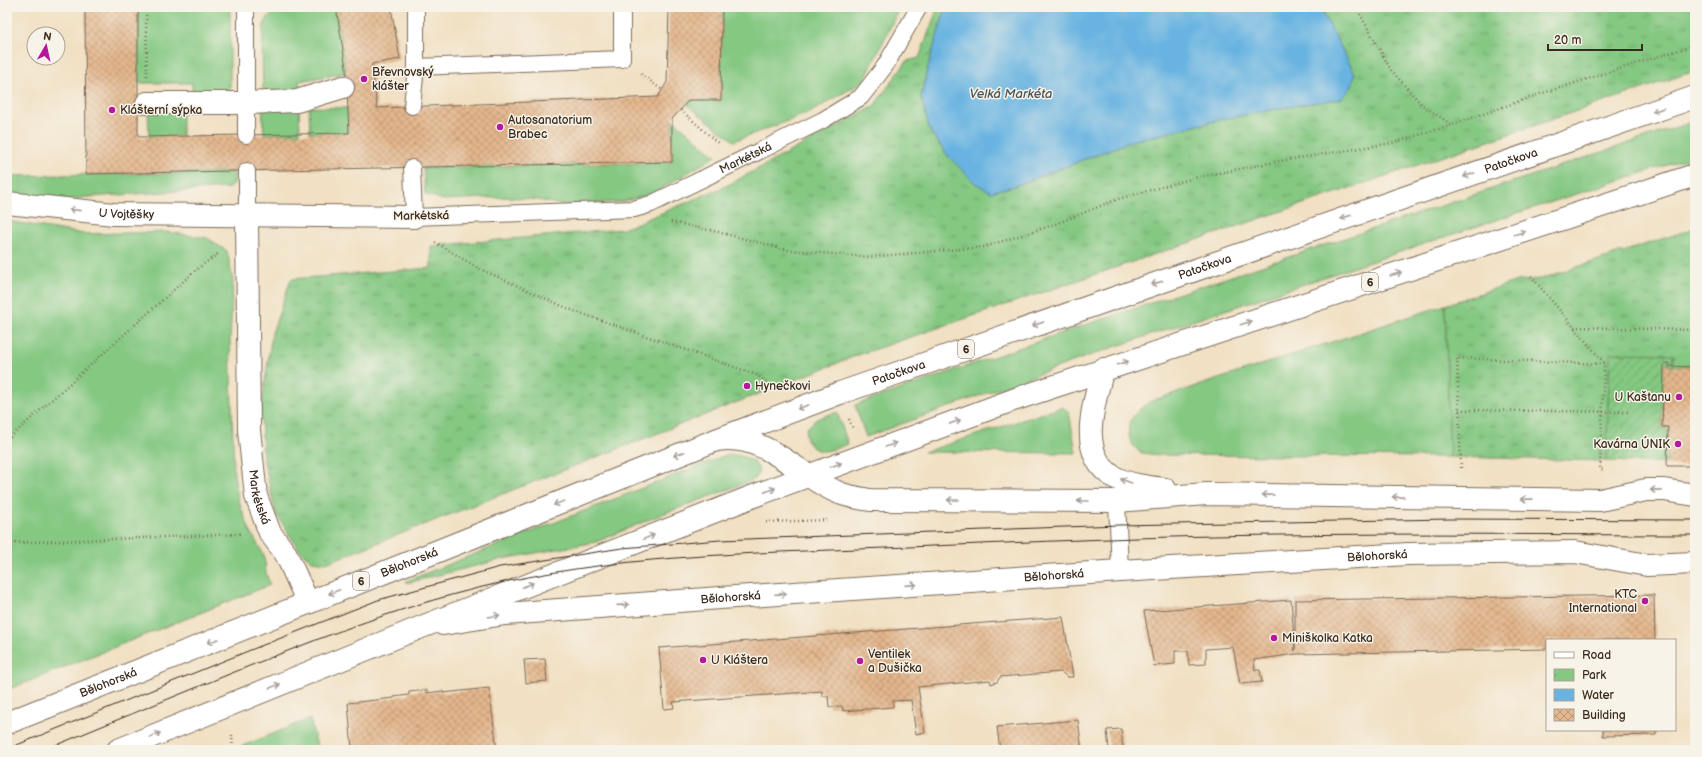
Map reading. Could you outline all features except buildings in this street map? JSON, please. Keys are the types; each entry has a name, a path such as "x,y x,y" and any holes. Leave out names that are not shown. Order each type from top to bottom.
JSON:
{"street":[{"path":"147,103 246,103 297,101 343,87"},
{"name":"Patočkova","path":"716,440 858,386 1695,97"},
{"name":"6","path":"809,475 1026,395 1695,175"},
{"name":"U Vojtěšky","path":"7,203 247,225"},
{"name":"Markétská","path":"308,603 286,554 270,533 256,496 249,430 247,225 414,217"},
{"name":"Bělohorská","path":"1103,370 1093,407 1091,422 1091,438 1098,464 1115,477 1131,484 1206,494"},
{"name":"Bělohorská","path":"7,723 716,440 746,440 788,461 837,492 870,500 1117,502 1206,494 1600,500 1646,490 1664,490 1695,495"},
{"name":"Bělohorská","path":"118,750 414,630 809,475"},
{"name":"Bělohorská","path":"414,630 505,614 1120,571 1408,554 1575,552 1647,565 1695,563"}],"lane":[{"path":"246,135 247,7"},
{"path":"412,106 416,67 416,7"},
{"path":"416,67 622,59 622,7"},
{"name":"Markétská","path":"414,217 634,209 651,204 823,120 861,97 885,66 919,7"},
{"path":"412,168 414,217"},
{"path":"247,171 247,225"},
{"path":"1117,502 1120,571"}],"path":[{"path":"146,7 147,103"},
{"path":"1356,7 1391,70 1422,105 1452,126"},
{"path":"634,209 678,225 718,232 788,250 868,256 984,248 1053,225 1118,199 1194,178 1280,160 1392,143 1452,126 1540,94 1695,45"},
{"path":"680,110 739,161"},
{"path":"414,217 435,242 478,268 569,309 757,375 777,391"},
{"path":"7,440 247,225"},
{"path":"1531,276 1604,364 1600,469"},
{"path":"1574,327 1695,330"},
{"path":"1461,468 1457,358 1604,364"},
{"path":"1459,410 1631,412"},
{"path":"848,414 855,434"},
{"path":"760,522 831,520"},
{"path":"7,543 270,533"},
{"path":"232,735 233,750"}],"green space":[{"path":"138,7 230,7 230,93 192,95 192,83 138,83"},
{"path":"317,7 336,7 346,73 299,81 300,89 296,93 265,92 263,89 262,53 263,33 266,20 275,13"},
{"path":"722,7 900,7 864,81 809,113 734,141 686,104 689,100 721,100"},
{"path":"938,7 946,7 927,70 921,97 930,131 948,156 975,183 1018,185 1132,141 1223,119 1298,105 1341,99 1355,74 1320,7 1695,7 1695,71 858,355 326,563 312,561 300,551 276,514 263,457 261,410 272,333 291,279 431,268 431,246 623,229 726,186 873,107 907,61 919,58"},
{"path":"262,107 299,108 300,134 264,134"},
{"path":"309,107 348,108 349,133 310,133"},
{"path":"148,110 182,110 182,136 149,137"},
{"path":"672,119 716,156 654,193 622,202 563,205 538,200 508,197 444,200 425,194 423,168 672,162"},
{"path":"1695,121 1695,156 1496,220 1105,350 866,437 855,405 1085,325"},
{"path":"234,172 234,184 229,188 87,197 69,200 7,198 7,176"},
{"path":"7,221 84,234 167,232 207,238 227,251 233,280 230,341 234,475 239,502 250,531 264,555 266,573 270,585 7,690"},
{"path":"1695,228 1695,367 1673,366 1673,355 1610,353 1606,461 1450,457 1445,305 1517,281 1541,279"},
{"path":"1445,305 1450,457 1158,455 1142,453 1131,442 1129,429 1132,418 1140,409 1151,401"},
{"path":"1610,353 1673,354 1673,366 1669,366 1669,363 1664,364 1662,427 1668,427 1667,463 1606,461"},
{"path":"1062,407 1069,412 1076,453 924,452"},
{"path":"837,412 848,444 828,451 813,448 807,437 807,428 816,419"},
{"path":"724,456 742,456 756,464 759,471 756,478 660,515 596,542 503,559 407,583 406,581"},
{"path":"310,719 318,750 232,750"}],"water":[{"name":"Velká Markéta","path":"946,7 1320,7 1355,74 1351,88 1341,99 1298,105 1223,119 1132,141 1018,185 991,192 975,183 948,156 930,131 921,97 927,70"}],"tram line":[{"path":"7,749 378,600 500,567 622,548 720,540 1118,525 1450,519 1695,520"},
{"path":"44,750 332,634 399,611 468,590 554,572 604,565 756,553 1187,537 1384,534 1695,535"}],"place":[{"name":"Břevnovský klášter","path":"364,79"},
{"name":"Klášterní sýpka","path":"112,110"},
{"name":"Autosanatorium Brabec","path":"500,127"},
{"name":"Hynečkovi","path":"747,386"},
{"name":"U Kaštanu","path":"1679,397"},
{"name":"Kavárna ÚNIK","path":"1678,444"},
{"name":"KTC International","path":"1645,601"},
{"name":"Miniškolka Katka","path":"1274,638"},
{"name":"U Kláštera","path":"703,660"},
{"name":"Ventilek a Dušička","path":"860,661"}]}
